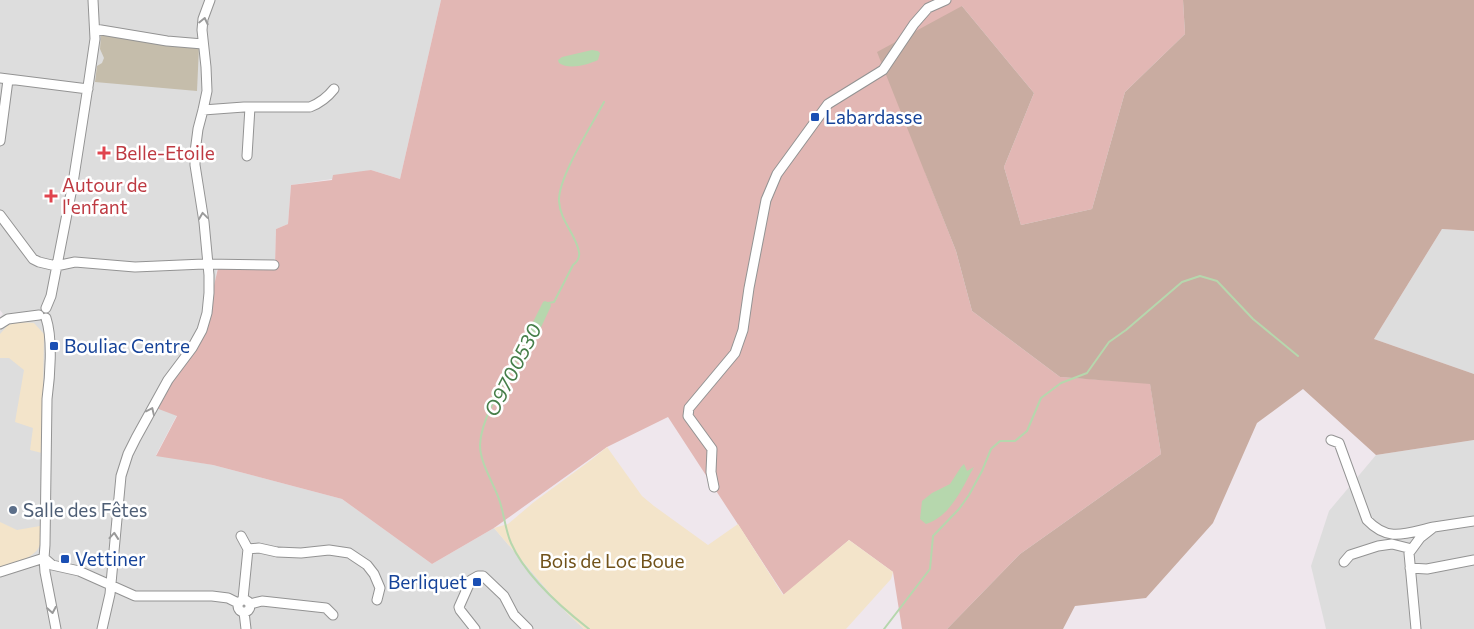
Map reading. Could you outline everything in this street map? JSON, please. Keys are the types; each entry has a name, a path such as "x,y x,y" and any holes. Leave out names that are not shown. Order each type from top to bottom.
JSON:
{"street":[{"path":"56,629 44,558 50,337 44,314 51,296 73,183 88,89 95,29 93,0"},
{"path":"102,629 110,594 121,476 128,454 168,380 192,348 202,330 207,313 209,293 208,264 196,165 198,130 207,91 202,24 210,0"},
{"path":"714,487 711,472 712,448 688,416 689,408 735,353 743,330 766,200 777,174 828,104 884,70 928,8 946,0"},
{"path":"95,29 167,41 203,44"},
{"path":"0,142 4,79 88,89"},
{"path":"204,110 310,107 319,104 334,89"},
{"path":"247,156 250,108"},
{"path":"0,215 33,259 56,266 75,262 135,267 208,264 274,265"},
{"path":"0,324 8,319 44,314"},
{"path":"1331,440 1340,443 1367,520 1376,530 1390,535 1474,521"},
{"path":"1416,629 1409,553 1420,538 1434,528"},
{"path":"1405,533 1411,540 1413,548"},
{"path":"241,536 248,549 243,602 238,609 244,612 246,629"},
{"path":"1344,562 1350,555 1378,546 1392,544 1413,548"},
{"path":"248,549 259,548 278,552 301,553 329,550 349,553 367,566 374,574 380,588 377,600"},
{"path":"44,558 52,565 71,568 134,596 212,596 243,602 262,601 326,608 333,614"},
{"path":"0,572 44,558"},
{"path":"1410,568 1427,569 1474,560"},
{"path":"475,629 461,613 459,607 471,580 478,576 483,576 504,596 514,615 528,629"}],"shaded area":[{"path":"0,0 441,0 400,179 371,170 332,179 291,185 288,224 276,229 275,267 217,266 215,288 202,337 177,415 156,455 213,465 342,499 432,564 494,528 567,613 584,629 0,629 0,317 3,314 0,310"},
{"path":"441,0 1183,0 1185,34 1125,92 1092,209 1021,225 1004,167 1034,93 962,6 925,172 956,251 972,311 1060,377 1150,383 1161,454 1020,554 947,629 902,629 893,572 849,540 784,595 668,417 607,447 494,528 432,564 342,499 213,465 156,456 177,416 156,408 169,382 202,337 219,264 275,264 276,229 288,224 291,185 332,180 333,175 371,170 400,179"},
{"path":"1183,0 1474,0 1474,231 1442,229 1374,339 1474,374 1474,440 1376,455 1303,389 1257,423 1213,523 1146,598 1075,606 1063,629 947,629 1020,554 1161,454 1150,384 1060,377 972,311 956,251 877,52 962,6 1034,93 1004,167 1021,225 1092,209 1125,92 1185,34"},
{"path":"101,35 199,47 197,91 95,82 97,66 102,63 104,58 100,49"},
{"path":"592,50 600,53 598,60 573,66 559,63 558,60 562,57"},
{"path":"1442,229 1474,231 1474,374 1374,339"},
{"path":"545,301 550,303 551,306 536,338 531,339 527,334"},
{"path":"1474,440 1474,629 1326,629 1311,566 1329,511 1376,455"},
{"path":"964,464 967,471 974,467 955,500 942,515 926,524 920,519 922,501 932,493 950,484"}],"green space":[{"path":"18,322 34,323 44,334 42,453 30,450 33,428 15,422 24,370 9,358 0,358 0,334 8,325"},
{"name":"Bois de Loc Boue","path":"607,447 642,496 708,545 738,524 783,595 849,540 893,572 891,579 846,629 584,629 567,613 494,528 508,524"},
{"path":"0,522 17,530 40,526 41,539 39,547 32,555 0,569"}],"waterway":[{"name":"O9700530","path":"548,303 554,302 579,256 575,239 562,215 559,201 560,191 570,165 604,102"},
{"path":"884,629 930,569 933,536 959,509 969,495 991,449 1000,441 1015,441 1027,431 1041,398 1061,383 1087,373 1109,342 1126,330 1182,282 1200,276 1217,281 1253,319 1298,356"},
{"name":"O9700530","path":"531,336 500,389 486,418 480,445 481,452 484,466 499,499 509,538 517,555 545,590 589,629"}],"place":[{"name":"Labardasse","path":"815,117"},
{"name":"Belle-Etoile","path":"104,153"},
{"name":"Autour de l'enfant","path":"51,196"},
{"name":"Bouliac Centre","path":"54,346"},
{"name":"Salle des Fêtes","path":"13,510"},
{"name":"Vettiner","path":"65,559"},
{"name":"Berliquet","path":"477,582"}]}
